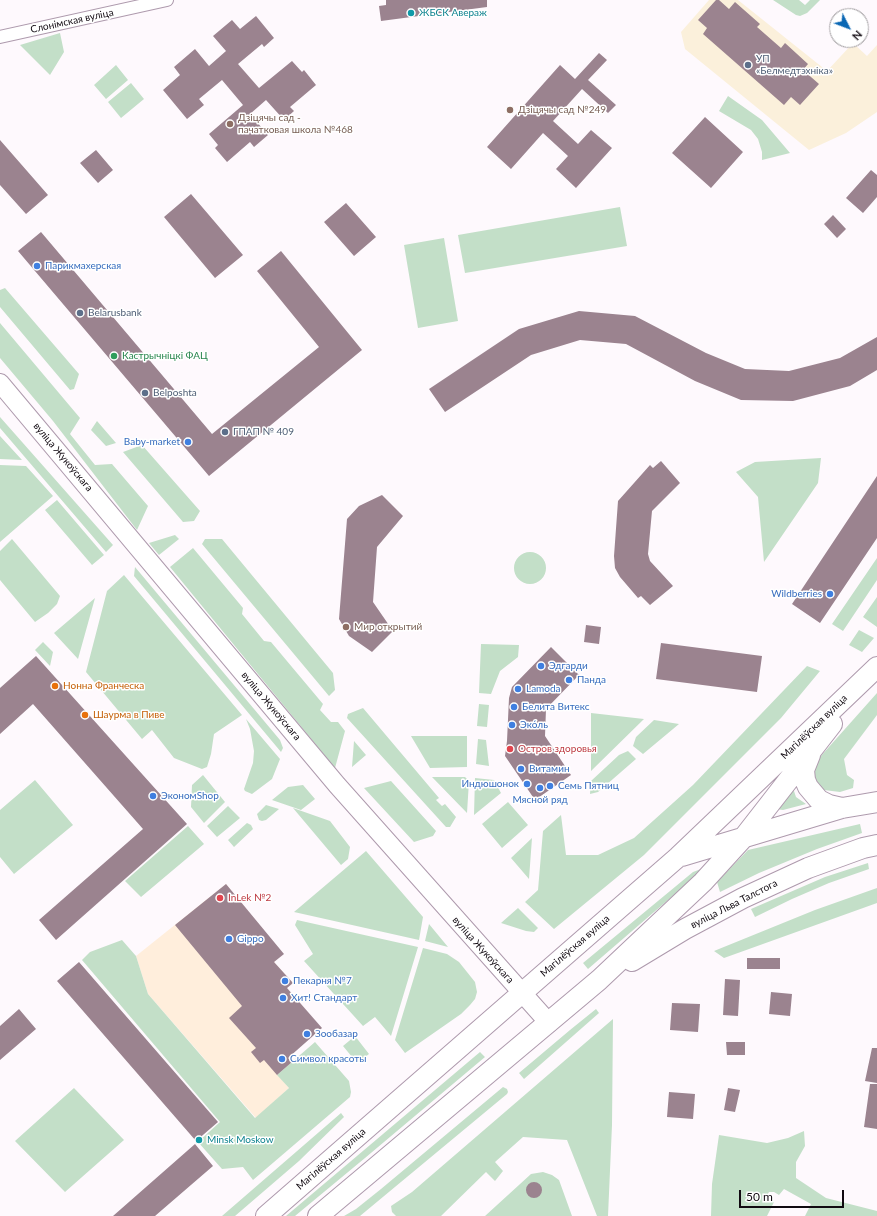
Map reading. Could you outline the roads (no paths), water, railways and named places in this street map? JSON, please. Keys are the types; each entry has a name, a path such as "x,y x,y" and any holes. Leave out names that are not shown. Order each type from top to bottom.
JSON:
{"main road":[{"name":"вуліца Жукоўскага","path":"0,383 316,760 549,1023"},
{"name":"Магілёўская вуліца","path":"266,1216 678,858 877,667"},
{"name":"Магілёўская вуліца","path":"318,1216 600,980 703,882 744,837 877,667"},
{"path":"812,750 804,770 805,780 808,787 816,797 824,802 829,805 842,808"},
{"path":"678,858 842,808 877,802"},
{"name":"вуліца Льва Талстога","path":"600,980 685,929 743,898 808,868 863,848 877,845"}],"street":[{"name":"Слонімская вуліца","path":"0,37 167,0"}],"place":[{"name":"ЖБСК Авераж","path":"411,13"},
{"name":"УП «Белмедтэхніка»","path":"748,65"},
{"name":"Дзіцячы сад №249","path":"510,110"},
{"name":"Дзіцячы сад - пачатковая школа №468","path":"230,124"},
{"name":"Парикмахерская","path":"37,266"},
{"name":"Belarusbank","path":"80,313"},
{"name":"Кастрычніцкі ФАЦ","path":"114,356"},
{"name":"Belposhta","path":"145,393"},
{"name":"ГПАП № 409","path":"225,432"},
{"name":"Baby-market","path":"188,442"},
{"name":"Wildberries","path":"830,594"},
{"name":"Мир открытий","path":"346,627"},
{"name":"Эдгарди","path":"541,666"},
{"name":"Панда","path":"569,680"},
{"name":"Нонна Франческа","path":"55,686"},
{"name":"Lamoda","path":"518,689"},
{"name":"Белита Витекс","path":"514,707"},
{"name":"Шаурма в Пиве","path":"85,715"},
{"name":"Эко́ль","path":"512,725"},
{"name":"Остров здоровья","path":"510,749"},
{"name":"Витамин","path":"521,769"},
{"name":"Индюшонок","path":"527,784"},
{"name":"Семь Пятниц","path":"550,786"},
{"name":"Мясной ряд","path":"540,788"},
{"name":"ЭкономShop","path":"153,796"},
{"name":"InLek №2","path":"220,898"},
{"name":"Gippo","path":"229,939"},
{"name":"Пекарня №7","path":"285,981"},
{"name":"Хит! Стандарт","path":"283,998"},
{"name":"Зообазар","path":"307,1034"},
{"name":"Символ красоты","path":"282,1059"},
{"name":"Minsk Moskow","path":"199,1140"}]}
